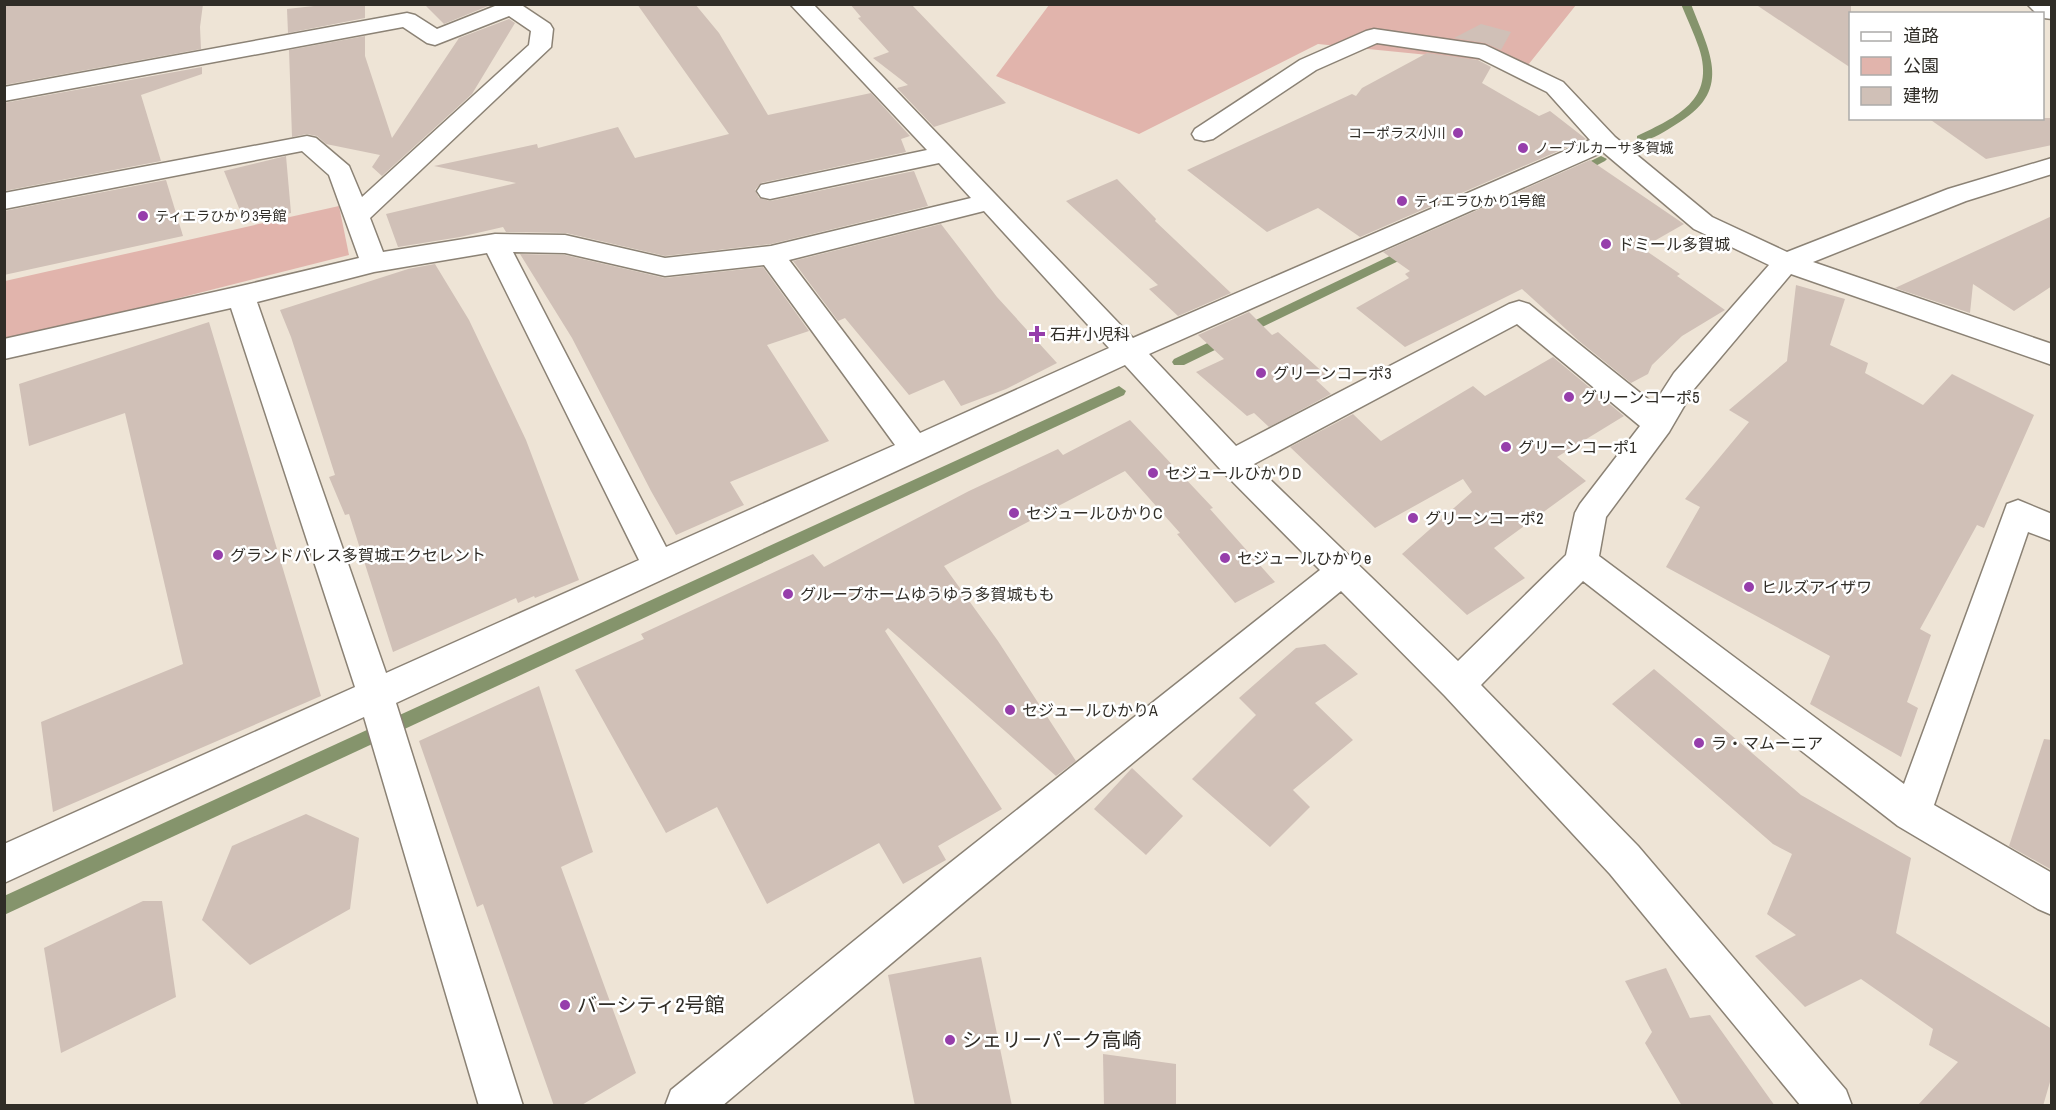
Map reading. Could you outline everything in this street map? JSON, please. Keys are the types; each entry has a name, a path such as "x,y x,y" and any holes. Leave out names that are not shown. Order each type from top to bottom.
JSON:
{"street":[{"path":"800,4 945,154 987,202 1232,462 1458,685 1624,860 1830,1106"},
{"path":"2037,4 2052,13"},
{"path":"4,94 406,20 435,38 510,6 542,29 540,47 358,214"},
{"path":"1204,134 1308,65 1374,36 1485,52 1555,87 1606,142 1703,223 1786,262 2052,355"},
{"path":"4,864 382,717 659,567 1128,352 1606,142"},
{"path":"4,201 307,143 340,172 375,263"},
{"path":"770,191 945,154"},
{"path":"1458,685 1581,561 1591,513 1658,424 1684,381 1786,262 1957,195 2052,165"},
{"path":"4,349 241,296 375,263 495,243 565,244 665,267 771,255 987,202"},
{"path":"495,243 659,567"},
{"path":"771,255 915,449"},
{"path":"241,296 382,717 501,1106"},
{"path":"1232,462 1520,311 1658,424"},
{"path":"1912,813 2018,513 2052,528"},
{"path":"1581,561 1912,813 2052,895"},
{"path":"687,1106 945,892 1342,572"}],"green space":[{"path":"1049,5 1576,5 1528,65 1318,44 1139,134 996,76"},
{"path":"339,206 349,255 5,342 5,281"}],"building":[{"path":"4,4 203,4 200,27 201,49 4,85"},
{"path":"332,4 365,4 365,18 288,33 287,9"},
{"path":"424,4 493,4 444,24"},
{"path":"637,4 695,4 719,33 768,115 871,93 910,136 901,139 906,152 761,183 755,190 759,198 770,201 914,171 928,206 771,244 665,256 566,233 506,232 503,227 398,247 386,214 516,183 434,166 537,144 538,148 618,127 635,158 729,134"},
{"path":"850,4 911,4 1006,103 934,127 897,88 908,85 873,58 889,52 858,18 861,17"},
{"path":"1755,4 1851,4 1849,67"},
{"path":"509,19 515,23 472,94 382,176 372,167 380,155 326,144 317,136 307,134 292,137 289,50 365,36 365,56 392,138 459,38"},
{"path":"1481,24 1511,32 1501,50 1485,43 1454,38"},
{"path":"1427,53 1478,60 1491,67 1482,83 1539,116 1550,111 1586,139 1360,237 1318,208 1267,232 1187,170 1352,94 1356,96 1362,88"},
{"path":"202,67 202,74 141,95 161,161 4,191 4,103"},
{"path":"2044,118 2052,118 2052,145 1986,159 1931,120 2044,120"},
{"path":"286,156 291,213 245,223 224,171"},
{"path":"1590,160 1684,224 1642,248 1680,274 1677,276 1725,310 1682,336 1652,365 1648,374 1631,383 1579,341 1522,289 1405,347 1356,308 1409,278 1405,274 1410,271 1383,252"},
{"path":"1117,179 1156,219 1155,221 1231,293 1178,316 1149,289 1158,285 1066,201"},
{"path":"166,180 183,236 4,275 4,211"},
{"path":"2052,216 2052,286 2014,311 1973,284 1970,313 1895,288"},
{"path":"941,224 997,297 1057,363 1006,389 961,406 944,380 909,395 845,318 838,321 793,261"},
{"path":"520,254 565,255 665,278 763,267 809,331 767,345 829,441 730,482 744,505 676,535 572,338"},
{"path":"435,264 469,320 526,440 579,580 518,603 516,598 393,652 349,514 345,515 329,477 335,475 291,337 280,310 408,269"},
{"path":"1796,285 1845,299 1830,345 1868,363 1865,373 1923,405 1952,374 2034,415 1984,528 1977,525 1920,629 1931,635 1907,702 1918,708 1901,757 1810,704 1830,656 1666,567 1700,507 1685,499 1749,422 1729,410 1787,361"},
{"name":"グリーンコーポ3","path":"1249,312 1272,335 1278,332 1326,375 1316,380 1331,394 1269,427 1254,413 1247,416 1196,372 1224,359 1198,335"},
{"name":"グランドパレス多賀城エクセレント","path":"209,322 321,696 53,812 41,722 183,664 125,413 29,446 19,384"},
{"path":"1553,357 1624,416 1557,457 1586,481 1494,548 1525,578 1467,615 1402,554 1472,492 1463,479 1375,528 1290,447 1353,414 1381,441 1473,386 1485,396"},
{"path":"1130,420 1213,508 1210,509 1275,582 1235,603 1177,534 1180,533 1125,471 944,566 998,641 1076,761 1056,776 888,628 885,631 1002,809 938,846 946,860 903,884 879,843 767,904 717,807 666,833 575,670 644,639 641,634 813,554 824,567 969,491 1058,449 1063,455"},
{"path":"1325,644 1358,674 1315,703 1353,740 1293,790 1310,807 1270,847 1192,779 1256,715 1239,698 1296,648"},
{"path":"1654,669 1801,795 1911,858 1896,933 2052,1029 2052,1075 2043,1106 1917,1106 1958,1062 1929,1045 1933,1029 1861,979 1805,1007 1755,956 1796,935 1767,914 1792,854 1773,844 1612,704"},
{"path":"539,686 593,852 561,867 636,1073 580,1106 554,1106 483,904 477,907 419,741"},
{"path":"2044,739 2052,740 2052,870 2009,846"},
{"path":"1132,768 1183,816 1146,855 1094,809"},
{"path":"306,814 359,838 350,909 250,965 202,920 232,846"},
{"path":"143,901 162,901 176,997 61,1053 44,948"},
{"name":"シェリーパーク高崎","path":"981,957 1012,1106 915,1106 888,975"},
{"path":"1666,968 1690,1018 1710,1015 1775,1106 1682,1106 1645,1043 1652,1032 1625,981"},
{"path":"1103,1054 1176,1064 1176,1106 1104,1106"}],"waterway":[{"path":"1641,138 1681,118 1692,109 1706,88 1709,74 1707,57 1686,4"},
{"path":"1576,171 1601,159"},
{"path":"1179,362 1411,250"},
{"path":"4,906 1119,391"}],"place":[{"name":"コーポラス小川","path":"1458,133"},
{"name":"ノーブルカーサ多賀城","path":"1523,148"},
{"name":"ティエラひかり1号館","path":"1402,201"},
{"name":"ティエラひかり3号館","path":"143,216"},
{"name":"ドミール多賀城","path":"1606,244"},
{"name":"石井小児科","path":"1037,334"},
{"name":"グリーンコーポ3","path":"1261,373"},
{"name":"グリーンコーポ5","path":"1569,397"},
{"name":"グリーンコーポ1","path":"1506,447"},
{"name":"セジュールひかりD","path":"1153,473"},
{"name":"セジュールひかりC","path":"1014,513"},
{"name":"グリーンコーポ2","path":"1413,518"},
{"name":"グランドパレス多賀城エクセレント","path":"218,555"},
{"name":"セジュールひかりe","path":"1225,558"},
{"name":"ヒルズアイザワ","path":"1749,587"},
{"name":"グループホームゆうゆう多賀城もも","path":"788,594"},
{"name":"セジュールひかりA","path":"1010,710"},
{"name":"ラ・マムーニア","path":"1699,743"},
{"name":"バーシティ2号館","path":"565,1005"},
{"name":"シェリーパーク高崎","path":"950,1040"}]}
